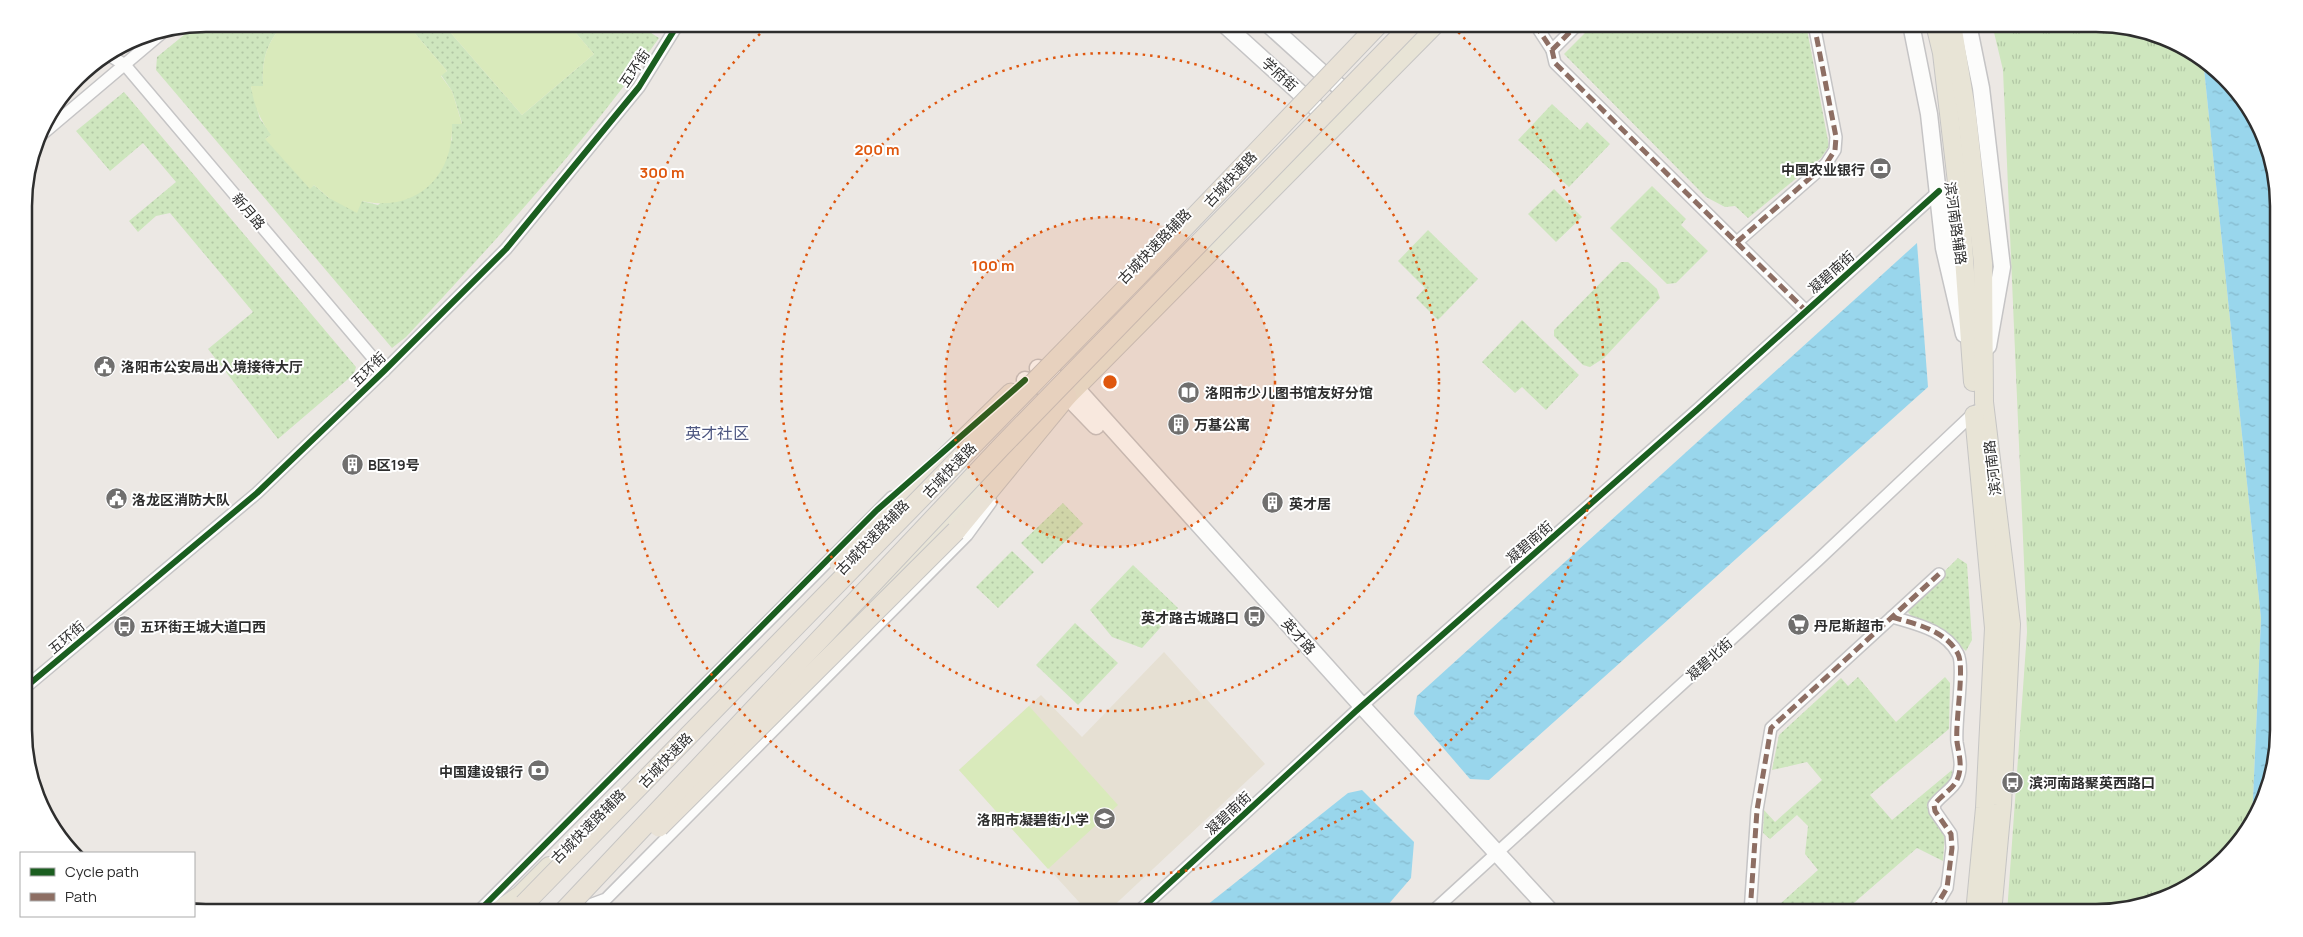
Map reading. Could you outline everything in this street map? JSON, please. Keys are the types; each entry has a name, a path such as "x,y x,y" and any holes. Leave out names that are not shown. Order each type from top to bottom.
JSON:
{"highway":[{"name":"古城快速路","path":"524,904 1136,279 1370,32"},
{"name":"古城快速路","path":"575,904 1001,447 1404,32"},
{"path":"523,904 618,793 884,517 1031,374"},
{"path":"576,904 671,817 956,531 1072,392"}],"main road":[{"name":"学府街","path":"1233,32 1335,125"},
{"name":"学府街","path":"1277,32 1358,102"},
{"name":"古城快速路辅路","path":"508,904 520,895 651,764 1031,374 1359,32"},
{"path":"575,904 1072,392 1428,32"},
{"name":"滨河南路辅路","path":"1913,32 1929,114 1944,248 1978,369"},
{"name":"滨河南路","path":"1937,32 1942,53 1978,369"},
{"name":"滨河南路","path":"1953,32 1967,116 1983,263 1978,369 1979,408 1994,628 1984,808 1975,904"},
{"path":"1970,32 1981,88 2002,267 1978,369"},
{"name":"英才路","path":"1031,374 1072,392 1185,520 1494,856 1543,904"},
{"name":"滨河南路","path":"1979,408 2012,624 2002,805 1993,904"},
{"name":"英才路","path":"1494,856 1534,904"}],"street":[{"name":"五环街","path":"32,682 257,493 384,371 506,249 639,87 673,32"},
{"path":"1540,32 1552,50 1556,63 1806,311"},
{"path":"1552,50 1570,32"},
{"path":"1737,242 1826,164 1835,150 1836,137 1816,32"},
{"path":"53,125 152,42"},
{"name":"新月路","path":"115,59 125,65 384,371"},
{"name":"凝碧南街","path":"1147,904 1359,709 1939,191"},
{"path":"486,904 877,510 1031,374"},
{"path":"588,904 606,898 967,535 1072,392"},
{"name":"凝碧北街","path":"1441,904 1979,408"},
{"path":"1751,904 1757,810 1771,728 1939,574"},
{"path":"1892,617 1934,631 1948,641 1959,654 1957,741 1960,770 1957,782 1934,805 1934,811 1952,834 1947,888 1937,904"}],"shaded area":[{"name":"洛阳市凝碧街小学","path":"1164,652 1265,764 1116,904 1081,904 959,770 1041,695 1082,737"}],"green space":[{"path":"278,32 269,46 264,60 263,86 251,87 260,119 272,135 266,138 310,188 314,185 329,198 362,201 378,205 452,140 451,124 462,123 452,91 441,75 447,71 414,32 450,32 522,115 594,54 575,32 650,32 659,38 600,117 538,192 406,337 392,348 156,70 157,57 185,34"},
{"path":"278,32 414,32 447,71 441,76 452,91 462,124 452,124 451,143 446,160 438,175 428,187 414,196 399,201 381,203 362,201 357,213 329,198 314,185 310,189 265,139 271,135 258,112 254,100 251,86 263,86 264,60"},
{"path":"450,32 575,32 594,54 522,115"},
{"path":"1586,32 1808,32 1829,146 1821,158 1748,218 1735,206 1725,207 1706,197 1564,54"},
{"path":"1994,32 2096,32 2141,38 2183,56 2204,71 2261,618 2253,808 2234,836 2202,868 2183,881 2163,891 2130,901 2108,904 2008,904 2027,632 2003,70"},
{"path":"124,92 356,367 354,374 278,439 208,349 253,312 170,213 156,216 138,232 129,221 176,182 143,143 110,171 76,131"},
{"path":"1552,104 1580,130 1587,122 1610,144 1569,187 1518,140"},
{"path":"1652,186 1686,219 1681,225 1708,251 1676,283 1667,284 1610,228"},
{"path":"1554,189 1582,217 1556,242 1528,214"},
{"path":"1428,230 1478,279 1438,320 1416,298 1425,288 1398,261"},
{"path":"1621,262 1628,262 1657,289 1660,298 1604,358 1590,367 1583,365 1554,336 1554,330"},
{"path":"1522,320 1579,375 1546,410 1522,387 1515,393 1482,362"},
{"path":"1063,503 1083,524 1042,564 1021,543"},
{"path":"1012,551 1034,572 998,608 976,587"},
{"path":"1958,558 1967,564 1972,640 1966,651 1939,627 1912,617 1908,612 1909,606"},
{"path":"1133,565 1178,608 1142,648 1112,637 1090,610"},
{"path":"1075,623 1118,663 1078,705 1036,665"},
{"path":"1858,677 1896,722 1945,677 1950,683 1949,729 1870,795 1892,820 1952,770 1954,779 1930,804 1945,833 1943,861 1917,848 1853,904 1780,904 1818,870 1805,854 1808,826 1797,815 1770,839 1763,833 1764,810 1775,822 1822,780 1807,762 1772,770 1779,735 1841,678 1848,686"},
{"path":"1029,706 1118,805 1048,869 959,770"}],"water":[{"path":"2204,71 2234,101 2247,120 2265,162 2269,184 2270,742 2267,764 2253,808 2261,618"},
{"path":"1917,243 1928,387 1489,780 1470,779 1414,714 1417,696"},
{"path":"1362,790 1414,842 1411,878 1389,904 1208,904 1348,793"}],"marked path":[{"path":"1540,32 1552,50 1555,63 1806,311"},
{"path":"1552,50 1570,32"},
{"path":"1737,242 1826,164 1835,150 1836,137 1816,32"},
{"path":"1751,904 1757,810 1771,728 1939,574"},
{"path":"1892,617 1920,625 1946,639 1953,646 1960,661 1957,733 1960,770 1955,783 1934,805 1935,811 1951,834 1952,848 1947,888 1937,904"}],"cycle path":[{"path":"32,682 257,493 384,371 506,249 639,87 673,32"},
{"path":"1147,904 1356,711 1698,409 1939,191"},
{"path":"486,904 877,510 1025,380"}],"place":[{"name":"中国农业银行","path":"1881,169"},
{"name":"洛阳市公安局出入境接待大厅","path":"105,366"},
{"name":"洛阳市少儿图书馆友好分馆","path":"1189,392"},
{"name":"万基公寓","path":"1178,424"},
{"name":"B区19号","path":"352,464"},
{"name":"洛龙区消防大队","path":"116,499"},
{"name":"英才居","path":"1273,503"},
{"name":"英才路古城路口","path":"1255,617"},
{"name":"丹尼斯超市","path":"1798,625"},
{"name":"五环街王城大道口西","path":"124,626"},
{"name":"中国建设银行","path":"539,771"},
{"name":"滨河南路聚英西路口","path":"2013,782"},
{"name":"洛阳市凝碧街小学","path":"1105,819"}],"district":[{"name":"英才社区","path":"717,433"}]}
